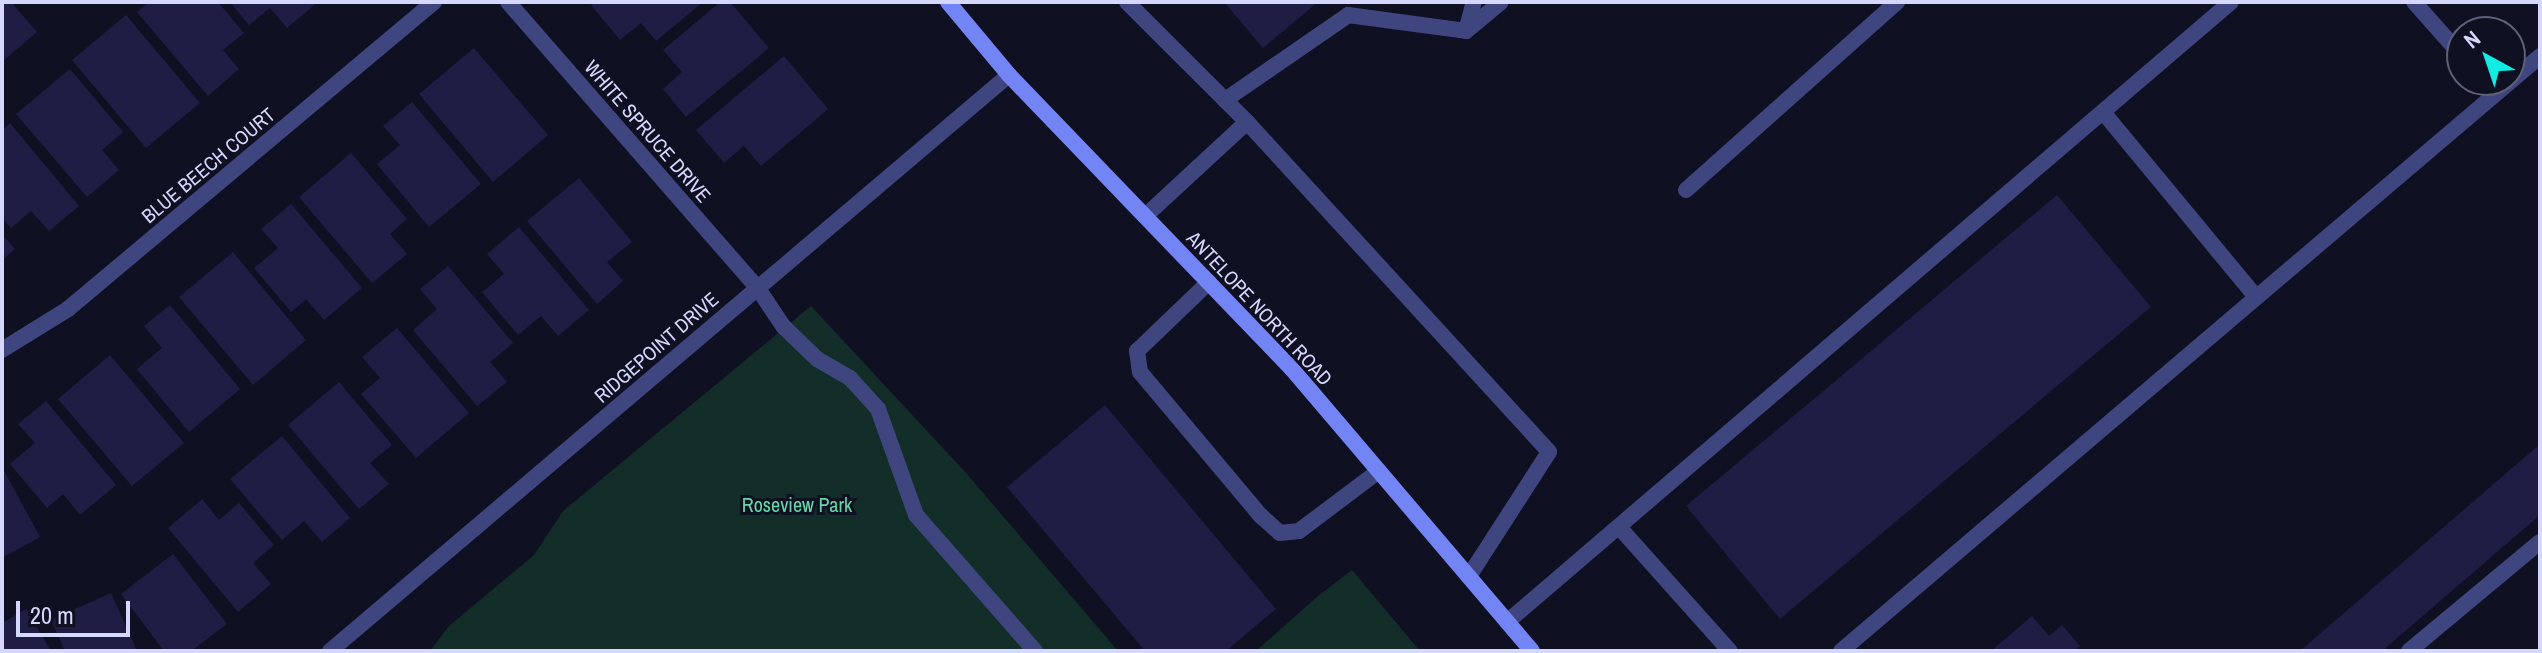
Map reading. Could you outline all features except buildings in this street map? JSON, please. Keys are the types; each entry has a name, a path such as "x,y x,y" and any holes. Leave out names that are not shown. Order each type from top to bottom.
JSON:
{"main road":[{"name":"ANTELOPE NORTH ROAD","path":"948,2 1009,75 1209,282 1379,471 1532,651"}],"street":[{"name":"BLUE BEECH COURT","path":"2,350 68,309 434,2"},
{"name":"WHITE SPRUCE DRIVE","path":"508,2 757,287 783,326 817,359 850,378 878,409 916,515 1035,651"},
{"path":"1127,2 1247,122 1549,452 1469,576"},
{"path":"1466,31 1474,2"},
{"path":"1225,100 1348,15 1466,31 1501,2"},
{"path":"1686,190 1897,2"},
{"path":"1507,622 2231,2"},
{"path":"2414,2 2446,38"},
{"name":"RIDGEPOINT DRIVE","path":"342,647 757,287 1009,75"},
{"path":"1841,651 2493,96"},
{"path":"2103,112 2256,297"},
{"path":"1145,216 1247,122"},
{"path":"1209,282 1137,351 1140,372 1261,516 1280,533 1299,531 1379,471"},
{"path":"1619,527 1730,651"},
{"path":"2409,651 2540,542"}],"green space":[{"name":"Roseview Park","path":"811,306 967,474 1118,651 430,651 449,626 534,555 563,511"},
{"path":"1352,570 1420,651 1256,651 1318,596"}]}
